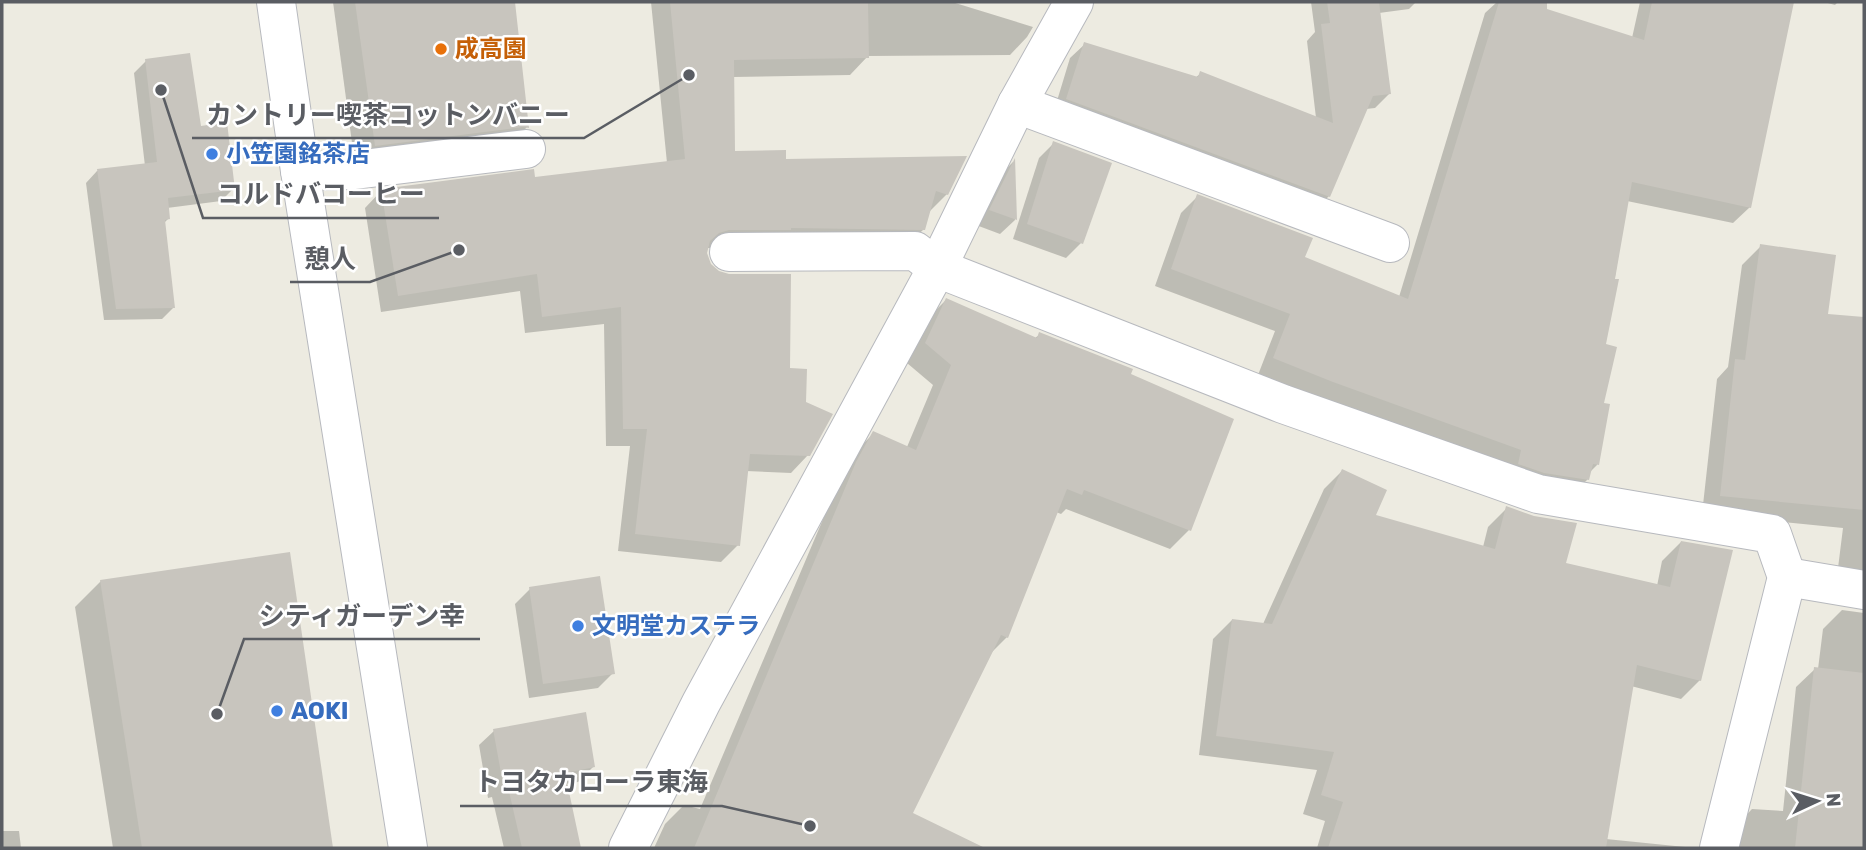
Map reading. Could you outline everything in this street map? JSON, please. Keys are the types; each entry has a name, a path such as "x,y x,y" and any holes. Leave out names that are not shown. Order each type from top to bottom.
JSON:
{"street":[{"path":"276,2 300,172 408,848"},
{"path":"628,848 701,703 937,268 1017,104 1074,2"},
{"path":"1017,104 1390,243"},
{"path":"300,172 355,170 526,149"},
{"path":"729,252 915,251 937,268 1283,404 1538,494 1772,534 1787,578 1719,848"},
{"path":"1787,578 1864,590"}],"building":[{"name":"成高園","path":"355,2 515,2 529,128 375,146"},
{"path":"670,2 868,2 869,58 734,60 735,151 786,150 786,159 967,156 948,195 936,191 925,230 729,230 719,233 710,241 707,253 711,264 719,271 729,274 791,274 790,368 807,369 806,402 833,414 810,456 750,454 740,546 635,534 647,429 623,429 621,307 542,317 537,274 398,296 381,189 534,169 535,177 685,159"},
{"path":"1327,2 1379,2 1391,94 1373,96 1330,197 1066,99 1084,42 1198,77 1200,71 1333,123 1321,24 1330,23"},
{"path":"1499,2 1547,2 1547,9 1644,40 1652,2 1794,2 1751,208 1632,182 1615,279 1619,279 1606,344 1617,347 1604,403 1610,404 1599,465 1593,464 1589,480 1544,473 1518,464 1521,450 1273,358 1290,314 1171,269 1197,194 1313,238 1305,257 1408,299"},
{"path":"190,53 201,126 227,122 235,190 168,198 170,219 165,220 175,308 116,309 97,169 157,162 145,59"},
{"path":"1053,141 1112,163 1083,244 1027,224"},
{"path":"1015,158 1017,220 989,210"},
{"path":"1760,244 1836,255 1828,314 1864,317 1864,510 1720,496 1735,359 1745,360"},
{"path":"946,298 1037,338 1039,332 1133,369 1131,374 1234,419 1191,531 1084,490 1082,495 1067,489 1008,638 1001,635 913,813 985,848 694,848 856,462 873,431 916,450 951,365 925,343"},
{"path":"1342,469 1387,490 1376,515 1495,549 1506,506 1534,516 1577,523 1566,563 1670,587 1681,541 1733,550 1701,681 1637,665 1606,848 1328,848 1343,802 1321,795 1334,752 1216,736 1232,619 1272,624"},
{"path":"290,552 333,848 142,848 100,580"},
{"path":"600,576 615,674 543,684 529,587"},
{"path":"1814,667 1864,673 1864,848 1795,848"},
{"path":"586,712 595,767 565,773 581,848 522,848 507,783 503,784 493,729"}],"place":[{"name":"成高園","path":"441,49"},
{"name":"カントリー喫茶コットンバニー","path":"689,75"},
{"name":"コルドバコーヒー","path":"161,90"},
{"name":"小笠園銘茶店","path":"212,154"},
{"name":"憩人","path":"459,250"},
{"name":"文明堂カステラ","path":"578,626"},
{"name":"AOKI","path":"277,711"},
{"name":"シティガーデン幸","path":"217,714"},
{"name":"トヨタカローラ東海","path":"810,826"}]}
